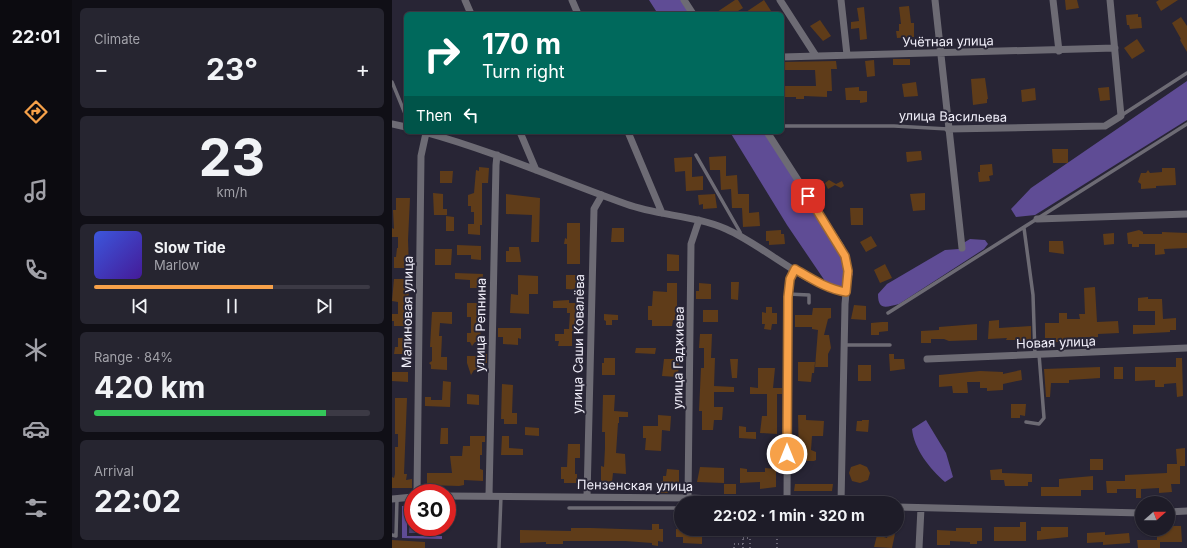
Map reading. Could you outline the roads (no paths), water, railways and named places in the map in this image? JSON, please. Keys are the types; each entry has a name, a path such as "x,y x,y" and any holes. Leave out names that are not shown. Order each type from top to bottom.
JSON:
{"street":[{"path":"465,0 469,12"},
{"path":"572,0 577,12"},
{"path":"684,0 692,12"},
{"path":"780,0 816,56"},
{"path":"841,0 846,55"},
{"path":"935,0 962,248"},
{"path":"1053,0 1059,51"},
{"path":"1110,0 1121,116"},
{"name":"Учётная улица","path":"784,57 1059,51 1115,48"},
{"name":"улица Васильева","path":"948,129 1105,126 1121,116"},
{"path":"392,124 404,127"},
{"name":"Малиновая улица","path":"417,484 421,156 425,134"},
{"path":"431,134 497,155 639,209 714,224 741,237 823,285 834,290 846,292"},
{"path":"521,134 536,170"},
{"path":"629,134 662,213"},
{"path":"768,134 841,247 848,271 844,345 841,496"},
{"name":"улица Репнина","path":"489,496 497,155"},
{"name":"улица Саши Ковалёва","path":"587,497 594,209 602,195"},
{"path":"1037,219 1187,214"},
{"name":"улица Гаджиева","path":"688,496 691,244 699,220"},
{"path":"786,496 788,294 790,279 795,269"},
{"name":"Новая улица","path":"927,359 1187,348"},
{"name":"Пензенская улица","path":"456,496 674,498"},
{"path":"394,499 404,498"},
{"path":"904,508 1135,513"},
{"path":"919,548 921,508"},
{"path":"1175,512 1187,511"}],"lane":[{"path":"1121,116 1187,73"},
{"path":"392,82 404,111"},
{"path":"888,313 1187,124"},
{"name":"улица Васильева","path":"784,126 894,126 948,129"},
{"path":"696,155 740,232 741,237"},
{"path":"1024,228 1033,295 1037,354 1044,418 1039,424 1026,422"},
{"path":"788,294 809,294 809,303"},
{"path":"844,345 890,345"},
{"path":"499,548 501,496"},
{"path":"392,535 396,536 394,499"},
{"path":"569,508 674,508"}]}
